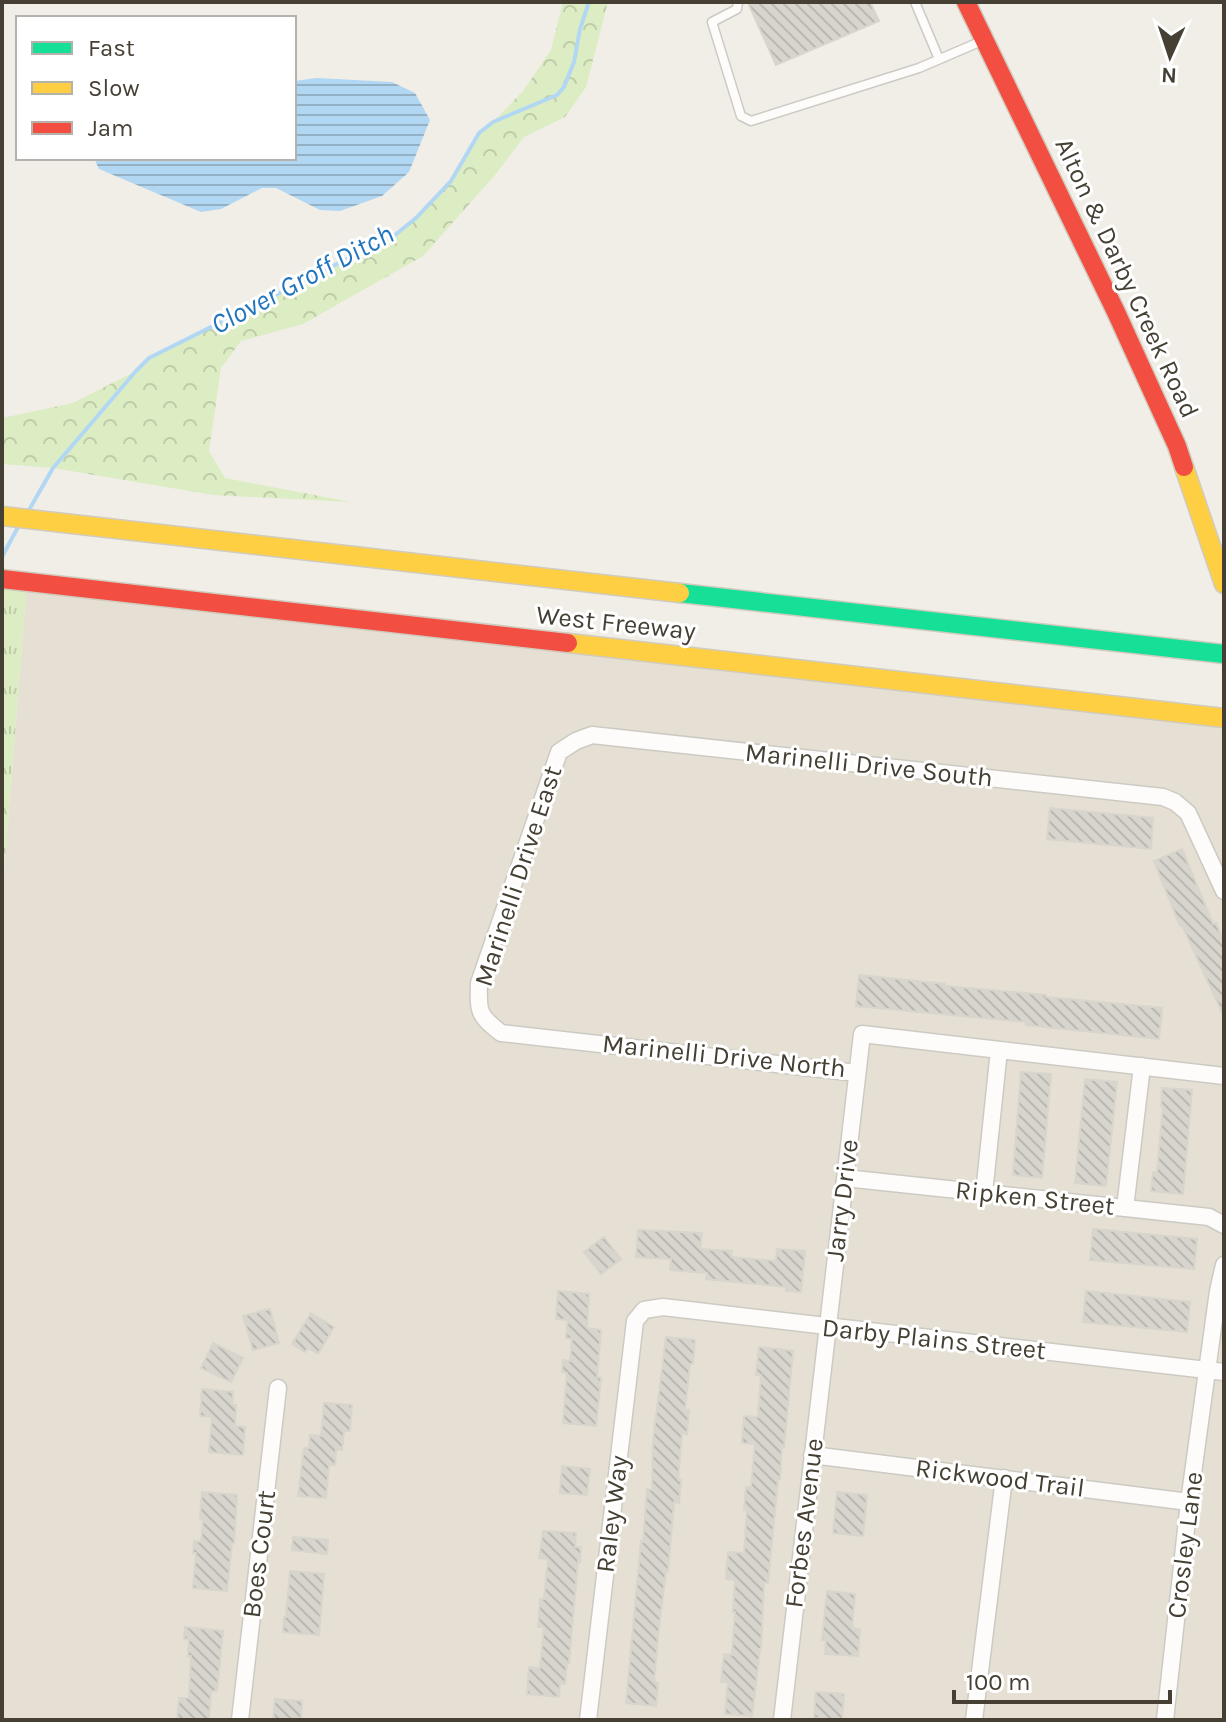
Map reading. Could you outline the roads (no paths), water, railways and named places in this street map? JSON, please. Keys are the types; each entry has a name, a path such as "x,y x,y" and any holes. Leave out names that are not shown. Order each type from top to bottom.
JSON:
{"main road":[{"name":"Alton & Darby Creek Road","path":"966,2 1116,312 1177,446 1224,584"},
{"name":"West Freeway","path":"3,516 1224,654"},
{"name":"West Freeway","path":"2,579 1224,718"}],"street":[{"name":"Marinelli Drive South","path":"576,741 592,735 1163,797 1188,813 1224,891"},
{"name":"Marinelli Drive East","path":"484,1019 478,1004 479,983 559,752 576,741"},
{"name":"Marinelli Drive North","path":"484,1019 501,1033 857,1073 862,1034 1224,1076"},
{"path":"984,1193 999,1050"},
{"path":"1125,1208 1142,1066"},
{"name":"Jarry Drive","path":"827,1327 857,1073"},
{"name":"Ripken Street","path":"845,1178 1209,1217 1224,1225"},
{"name":"Crosley Lane","path":"1165,1720 1189,1502 1216,1371 1218,1291 1224,1265"},
{"name":"Darby Plains Street","path":"644,1310 663,1307 1216,1371"},
{"name":"Raley Way","path":"588,1720 635,1321 644,1310"},
{"name":"Forbes Avenue","path":"782,1720 827,1327"},
{"name":"Boes Court","path":"240,1720 278,1388"},
{"name":"Rickwood Trail","path":"812,1455 1189,1502"},
{"path":"974,1720 1004,1478"}],"lane":[{"path":"738,2 737,9 712,22 741,116 751,121 864,86 985,39"},
{"path":"915,2 939,59"}],"water":[{"path":"317,78 392,82 415,93 430,120 409,172 382,196 340,211 320,210 276,188 262,188 221,209 201,212 99,169 95,160 296,160 296,81"}],"waterway":[{"name":"Clover Groff Ditch","path":"29,510 53,468 149,358 395,235 451,181 479,133 493,122 557,95 564,87 574,62 589,2"},
{"name":"Clover Groff Ditch","path":"2,557 18,527"}]}
